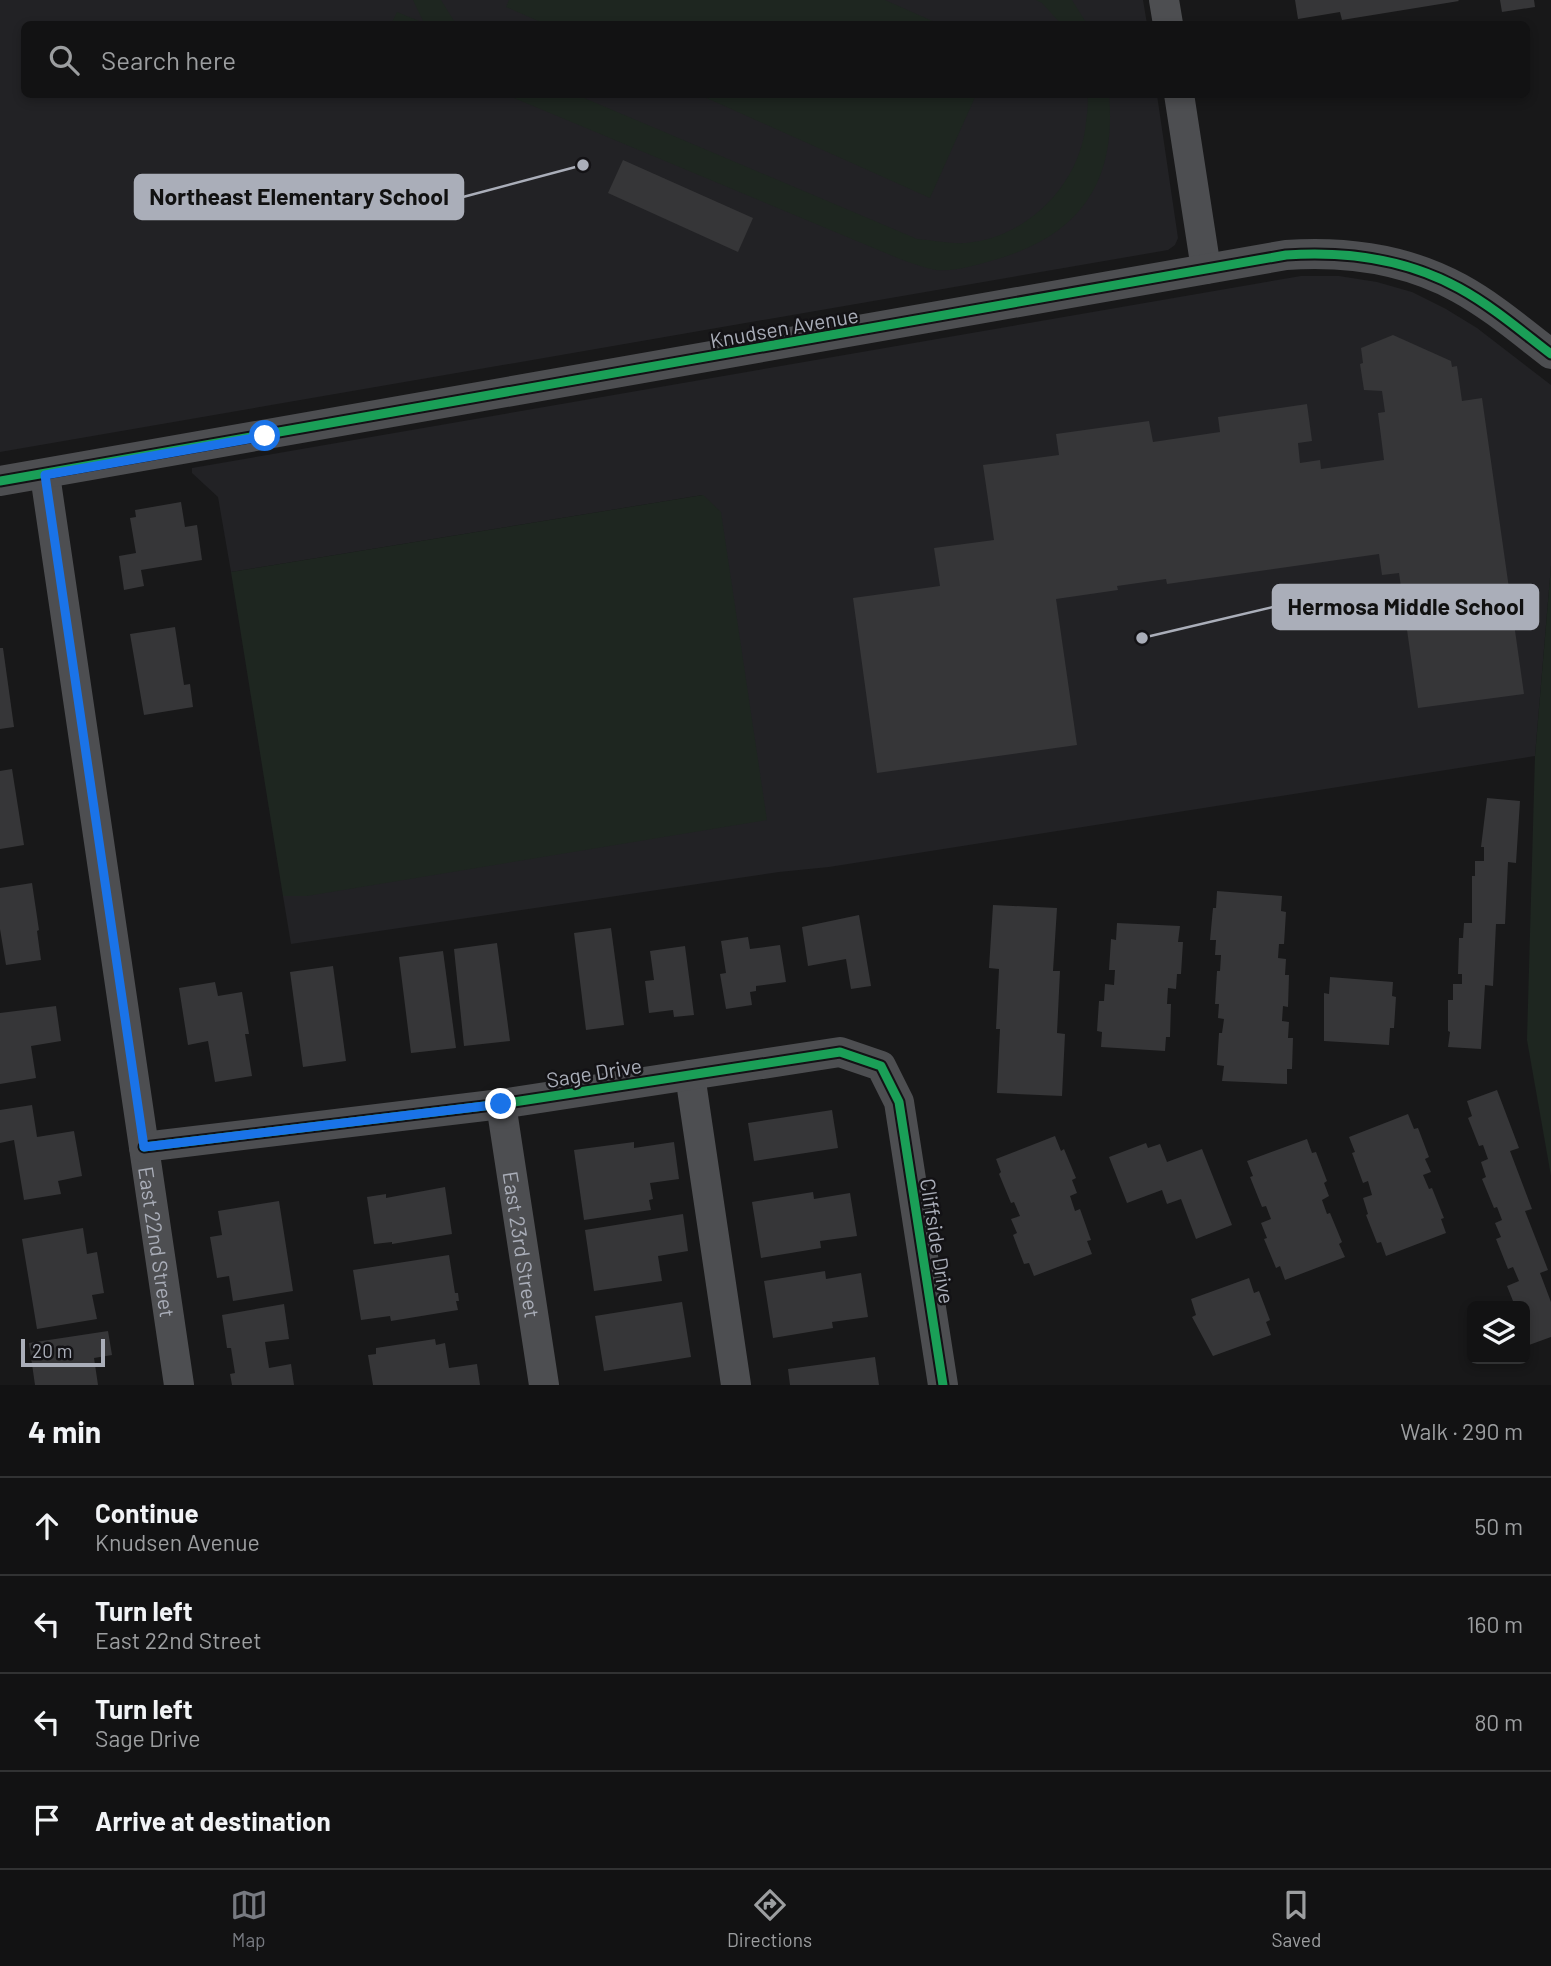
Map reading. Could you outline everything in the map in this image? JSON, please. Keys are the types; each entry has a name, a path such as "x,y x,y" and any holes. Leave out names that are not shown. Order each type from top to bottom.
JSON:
{"street":[{"path":"1164,0 1168,21"},
{"path":"1179,98 1206,270"},
{"name":"Knudsen Avenue","path":"0,481 1286,255 1351,254 1420,271 1458,287 1497,312 1551,355"},
{"name":"East 22nd Street","path":"45,475 179,1385"},
{"name":"Sage Drive","path":"144,1147 501,1104 840,1052 881,1066 899,1102"},
{"path":"690,1075 736,1385"},
{"name":"Cliffside Drive","path":"899,1102 943,1385"},
{"name":"East 23rd Street","path":"501,1104 544,1385"}],"shaded area":[{"path":"0,0 1143,0 1146,21 21,21 21,98 1157,98 1178,238 1175,245 1168,250 0,452"},
{"path":"413,0 441,0 454,21 423,21"},
{"path":"509,0 885,0 932,21 538,21 506,7"},
{"path":"1036,0 1072,0 1085,21 1058,21"},
{"path":"397,12 419,21 392,21"},
{"path":"514,98 584,98 917,239 966,243 989,239 1010,231 1047,204 1074,166 1082,145 1088,98 1109,98 1110,126 1099,180 1086,202 1070,220 1024,250 965,268 936,270 900,259"},
{"path":"707,98 975,98 930,198"},
{"path":"1301,276 1339,276 1377,282 1412,292 1477,328 1551,385 1551,566 1535,756 829,867 779,872 291,944 283,896 307,896 703,495 231,572 218,497 192,473 192,468"},
{"path":"703,495 721,512 767,820 307,896 283,896 231,572"},
{"path":"1551,566 1551,1176 1527,1040 1535,756"}],"building":[{"path":"1295,0 1459,1 1342,20 1340,12 1298,19"},
{"path":"1500,0 1534,0 1535,7 1502,12"},
{"path":"623,160 753,218 738,252 608,193"},
{"path":"1393,335 1451,361 1452,367 1457,366 1462,401 1482,398 1524,694 1418,708 1399,573 1382,575 1379,554 1167,584 1166,579 1117,586 1118,590 1056,599 1077,745 877,773 853,598 940,586 934,548 994,540 983,465 1059,455 1056,434 1149,421 1153,442 1220,432 1218,417 1307,404 1312,441 1298,443 1300,463 1320,460 1321,469 1384,460 1378,413 1385,412 1382,391 1364,390 1360,364 1363,363 1361,348"},
{"path":"181,502 185,527 197,525 202,560 141,570 144,586 124,590 119,556 136,553 130,518 136,517 135,510"},
{"path":"175,627 184,685 190,684 193,707 144,715 130,634"},
{"path":"0,648 3,648 14,727 0,729"},
{"path":"12,769 24,845 0,849 0,771"},
{"path":"1487,798 1520,801 1516,863 1508,862 1505,924 1496,924 1493,986 1485,985 1481,1049 1448,1047 1448,1000 1453,1000 1453,984 1462,984 1462,974 1458,974 1459,938 1463,938 1464,923 1472,923 1472,876 1475,876 1475,861 1484,861 1484,847 1481,847"},
{"path":"32,883 41,960 6,965 0,929 0,888"},
{"path":"1217,891 1282,896 1281,911 1286,912 1284,944 1279,944 1278,958 1286,959 1285,975 1289,975 1288,1007 1283,1006 1282,1021 1289,1022 1288,1038 1293,1038 1292,1069 1287,1069 1287,1084 1222,1081 1224,1066 1217,1065 1219,1033 1222,1033 1224,1019 1218,1018 1219,1004 1215,1004 1221,955 1215,955 1216,940 1210,940"},
{"path":"993,905 1057,908 1053,971 1060,971 1057,1033 1065,1034 1062,1096 997,1093 999,969 989,968"},
{"path":"859,915 871,986 851,989 846,959 808,966 802,927"},
{"path":"1117,923 1180,926 1178,942 1183,942 1181,974 1177,974 1176,989 1168,988 1167,1004 1171,1004 1170,1037 1166,1037 1165,1051 1101,1047 1102,1032 1097,1031 1099,1001 1104,1001 1105,984 1114,985 1115,970 1109,970 1111,939 1116,940"},
{"path":"611,928 624,1025 586,1030 574,933"},
{"path":"748,937 750,949 780,945 786,982 756,986 756,991 750,992 752,1005 726,1009 720,974 726,973 721,941"},
{"path":"497,943 510,1041 464,1046 454,949"},
{"path":"685,946 694,1015 674,1017 673,1010 649,1013 645,981 654,980 650,951"},
{"path":"443,951 456,1048 411,1053 399,957"},
{"path":"333,966 346,1061 303,1067 290,972"},
{"path":"1330,977 1393,982 1392,996 1396,997 1394,1028 1390,1028 1389,1045 1324,1041 1324,993 1329,994"},
{"path":"215,982 218,996 242,992 252,1076 215,1082 208,1041 188,1045 179,988"},
{"path":"56,1006 61,1041 31,1046 36,1078 0,1084 0,1013"},
{"path":"1497,1090 1519,1148 1510,1151 1532,1209 1525,1211 1548,1270 1540,1273 1551,1302 1551,1337 1530,1345 1530,1301 1513,1301 1507,1286 1519,1281 1513,1267 1508,1269 1496,1239 1501,1237 1495,1223 1502,1220 1482,1179 1486,1177 1481,1162 1488,1159 1483,1145 1479,1146 1468,1118 1472,1116 1467,1101"},
{"path":"32,1105 37,1137 74,1131 82,1176 58,1181 61,1194 24,1200 14,1140 0,1143 0,1110"},
{"path":"832,1110 838,1148 754,1161 748,1123"},
{"path":"1408,1114 1414,1129 1418,1128 1429,1157 1425,1159 1431,1172 1423,1175 1429,1189 1432,1188 1444,1218 1441,1219 1446,1233 1386,1256 1381,1242 1377,1243 1366,1215 1368,1214 1363,1198 1372,1195 1368,1181 1363,1183 1349,1137"},
{"path":"1055,1136 1061,1151 1064,1149 1076,1178 1072,1180 1077,1193 1070,1196 1075,1211 1080,1209 1091,1240 1087,1241 1092,1254 1034,1276 1029,1263 1024,1264 1013,1235 1017,1233 1011,1219 1020,1216 1014,1202 1011,1203 996,1159"},
{"path":"1307,1139 1312,1153 1316,1152 1327,1181 1324,1183 1329,1196 1322,1200 1342,1242 1339,1244 1345,1257 1285,1280 1280,1266 1276,1268 1264,1239 1267,1238 1261,1223 1271,1219 1266,1206 1262,1207 1250,1177 1253,1176 1247,1161"},
{"path":"634,1142 634,1148 674,1142 679,1179 650,1183 653,1199 649,1200 651,1210 584,1220 574,1150"},
{"path":"1146,1143 1148,1148 1160,1144 1167,1162 1202,1149 1232,1225 1196,1239 1181,1199 1167,1204 1162,1190 1127,1203 1109,1157"},
{"path":"445,1187 452,1234 392,1244 374,1244 367,1197 386,1194 386,1198"},
{"path":"813,1192 814,1199 850,1193 857,1236 820,1241 821,1248 761,1258 752,1202"},
{"path":"279,1201 293,1291 233,1301 229,1276 217,1278 210,1237 222,1235 218,1211"},
{"path":"683,1214 688,1251 658,1256 662,1281 594,1291 585,1230"},
{"path":"83,1228 87,1254 97,1252 104,1293 92,1295 97,1319 37,1329 22,1239"},
{"path":"449,1255 455,1293 458,1293 458,1310 391,1321 390,1316 361,1320 353,1270"},
{"path":"825,1271 826,1279 861,1273 868,1317 832,1322 833,1328 773,1338 764,1281"},
{"path":"1249,1278 1254,1293 1259,1291 1270,1320 1266,1322 1271,1335 1213,1356 1192,1317 1196,1315 1191,1299"},
{"path":"682,1302 691,1357 604,1371 595,1316"},
{"path":"284,1304 289,1339 265,1342 269,1368 291,1364 294,1385 232,1385 230,1374 235,1373 231,1348 227,1348 222,1315"},
{"path":"108,1331 112,1355 94,1358 98,1385 35,1385 29,1343"},
{"path":"435,1339 436,1345 445,1343 449,1368 477,1364 480,1385 373,1385 368,1355 376,1354 376,1348"},
{"path":"875,1357 879,1385 790,1385 788,1369"}],"cycle path":[{"path":"0,481 1286,255 1353,256 1418,270 1471,295 1551,354"},
{"path":"144,1147 501,1104 840,1052 881,1066 899,1102 943,1385"}],"place":[{"name":"Northeast Elementary School","path":"583,165"},
{"name":"Hermosa Middle School","path":"1142,638"}],"route":[{"path":"265,436 45,475 144,1147 501,1104"}]}
